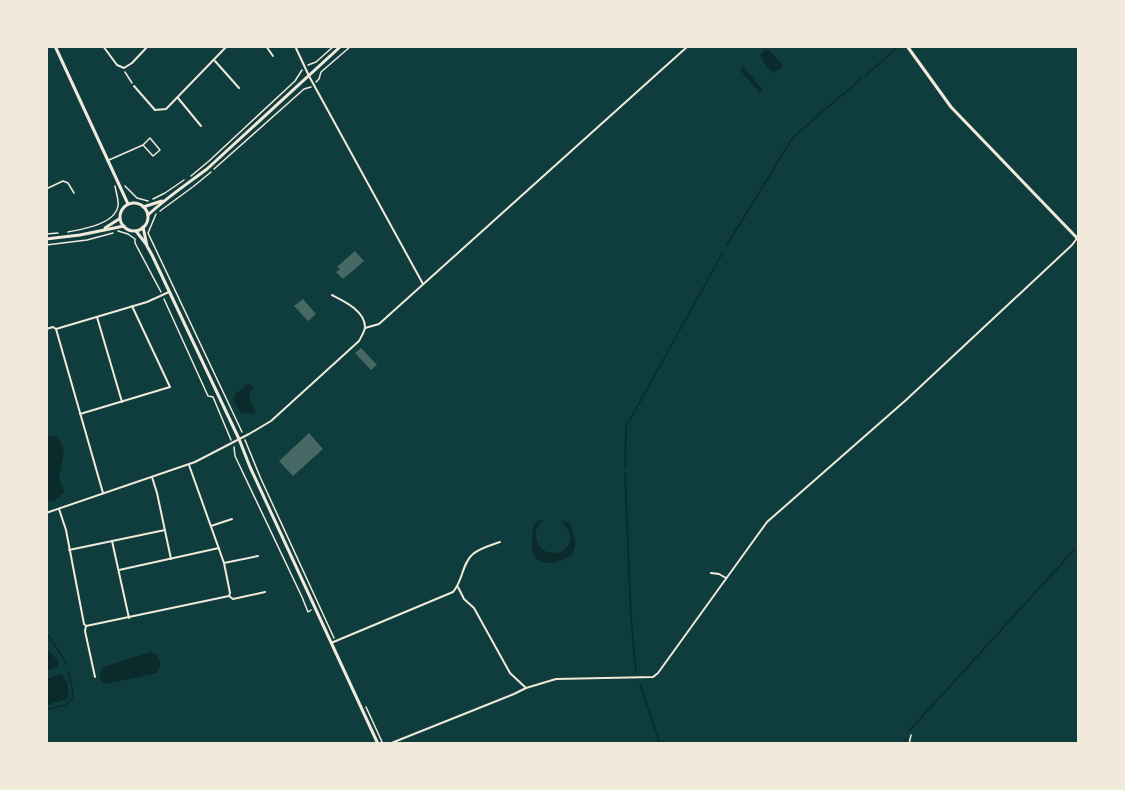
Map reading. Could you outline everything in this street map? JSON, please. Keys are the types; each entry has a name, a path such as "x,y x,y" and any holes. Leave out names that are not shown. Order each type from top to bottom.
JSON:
{"street":[{"path":"55,46 128,204"},
{"path":"102,46 117,64 124,68 148,46"},
{"path":"134,86 156,110 166,109 227,46"},
{"path":"266,46 273,56"},
{"path":"295,46 309,76 423,284"},
{"path":"136,231 146,224 148,215 164,200 207,169 341,46"},
{"path":"365,328 379,324 688,46"},
{"path":"389,744 526,688 556,679 653,677 766,522 906,400 1078,238 951,107 907,46"},
{"path":"214,60 239,88"},
{"path":"177,98 201,126"},
{"path":"143,207 164,200"},
{"path":"148,215 143,207 134,203 128,204 122,210 120,219 127,229 136,231 147,246 378,744"},
{"path":"101,231 120,219"},
{"path":"46,239 80,236 124,226"},
{"path":"143,227 147,246"},
{"path":"46,329 53,327 56,329 97,317 169,292"},
{"path":"46,513 189,464 271,421 359,341 365,328 362,317 348,303 332,295"},
{"path":"80,414 170,387 132,306"},
{"path":"97,317 122,402"},
{"path":"56,329 103,494"},
{"path":"189,464 224,563 229,596"},
{"path":"152,477 171,559"},
{"path":"59,509 66,530 95,677"},
{"path":"211,526 232,519"},
{"path":"69,550 165,531"},
{"path":"112,541 129,618"},
{"path":"331,643 453,592 458,587 472,554 500,542"},
{"path":"119,570 219,548"},
{"path":"224,563 258,556"},
{"path":"711,573 726,578"},
{"path":"458,587 464,599 474,608 510,673 526,688"},
{"path":"86,626 229,596 233,599 265,592"}],"lane":[{"path":"108,161 143,145 150,138 160,150 153,156 143,145"},
{"path":"46,189 63,181 68,183 74,193"}],"path":[{"path":"46,234 81,230 112,218 118,207 115,184 117,179 133,195 149,201 185,180 296,81 300,71 314,63 334,46"},
{"path":"336,641 261,479 244,436 148,232 156,213 194,186 304,89 310,88 319,79 321,72 351,46"},
{"path":"124,68 134,86"},
{"path":"46,245 87,240 117,231 135,239 135,243 158,284 208,396 213,397 235,448 235,456 308,612 315,609"},
{"path":"909,744 911,735"}],"water":[{"path":"765,50 769,50 782,64 782,67 774,73 760,55"},
{"path":"743,67 762,89 760,93 740,70"},
{"path":"248,384 253,389 249,398 256,412 254,414 241,413 233,400 235,394"},
{"path":"51,435 58,437 62,444 64,453 59,477 64,492 52,501 46,501 47,437"},
{"path":"544,520 536,531 536,536 539,545 550,553 557,553 568,546 569,532 561,520 570,524 575,537 575,545 570,557 551,563 543,562 534,555 532,537 534,524"},
{"path":"46,648 59,662 57,667 47,670"},
{"path":"151,652 157,655 159,660 160,666 157,673 106,684 102,682 99,676 103,667"},
{"path":"60,674 68,685 67,699 47,705 47,679"}],"building":[{"path":"355,251 364,261 343,279 336,272 340,269 337,267"},
{"path":"303,299 316,314 308,321 294,306"},
{"path":"361,348 377,365 371,370 355,353"},
{"path":"309,433 323,449 293,476 279,461"}],"waterway":[{"path":"865,76 899,46"},
{"path":"727,245 793,137 862,78"},
{"path":"625,468 626,427 722,254"},
{"path":"46,407 46,423"},
{"path":"625,473 631,617 636,673"},
{"path":"909,731 1074,550"},
{"path":"46,632 66,663"},
{"path":"46,710 65,705 72,699 73,691 68,671"},
{"path":"640,684 660,744"},
{"path":"905,744 906,739"}]}
